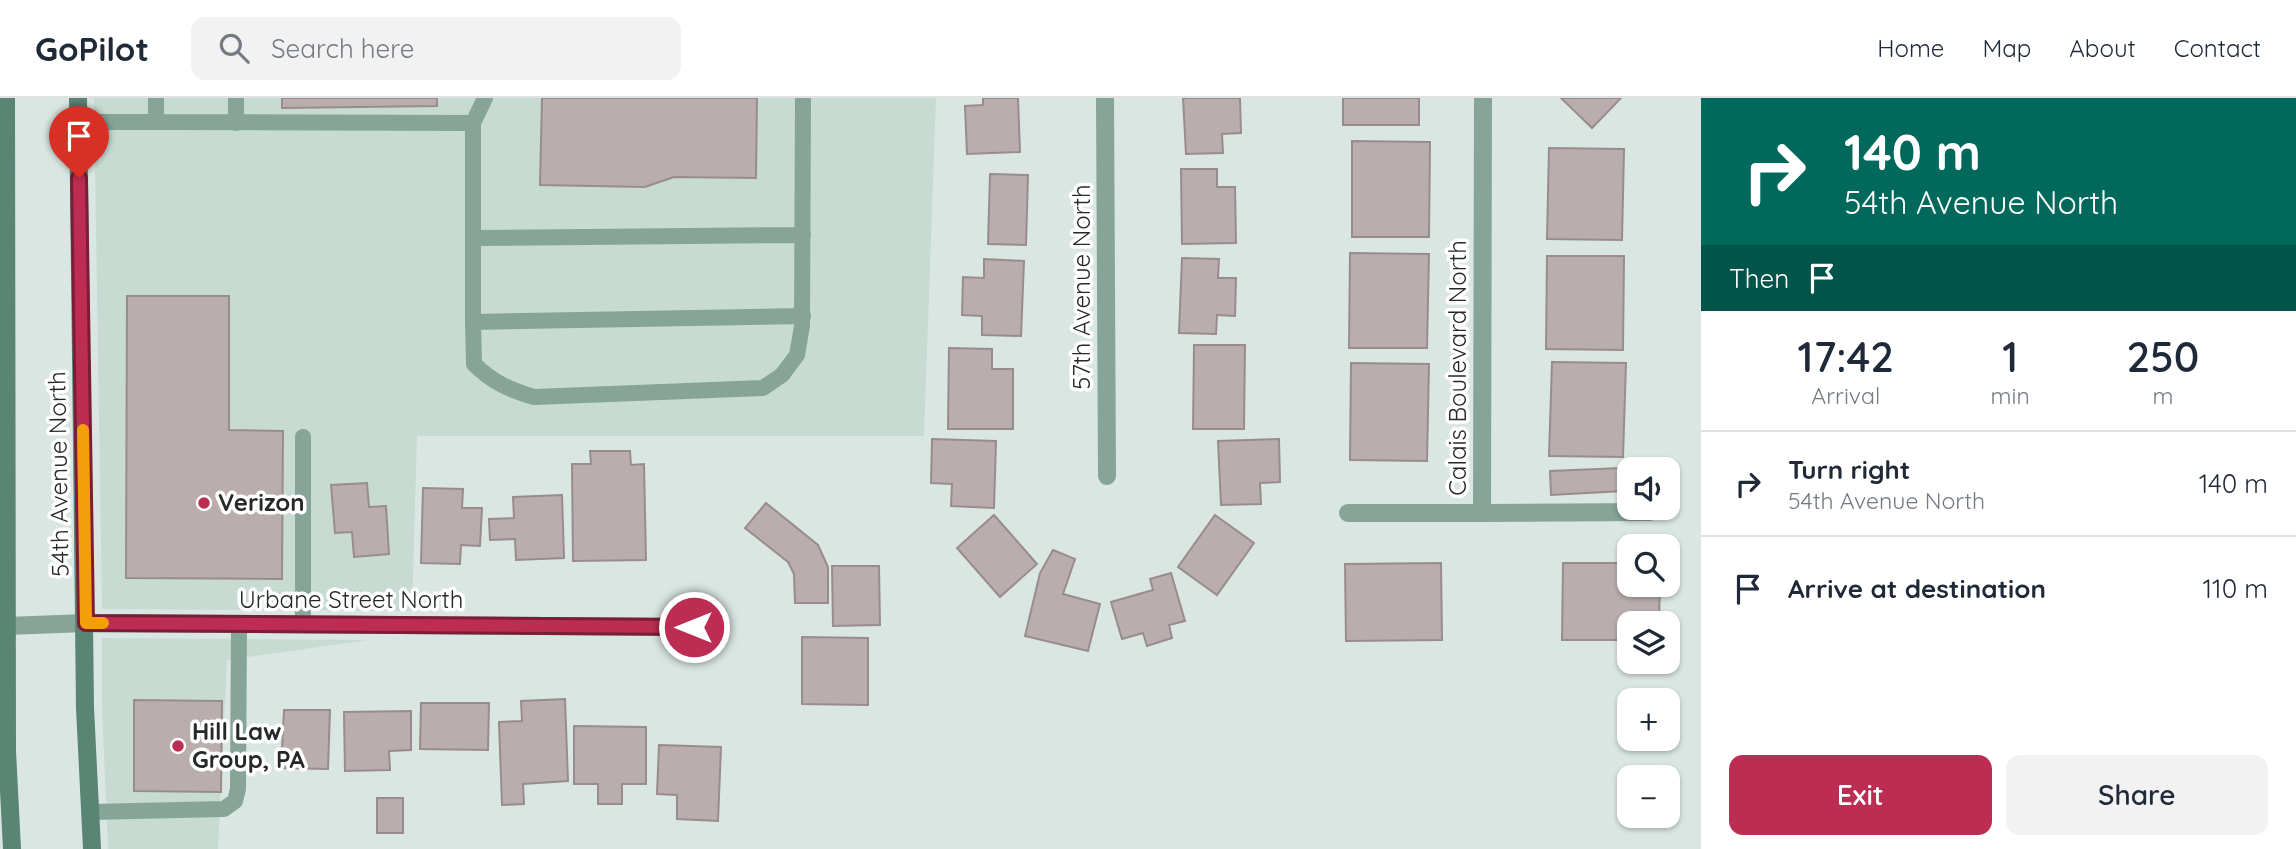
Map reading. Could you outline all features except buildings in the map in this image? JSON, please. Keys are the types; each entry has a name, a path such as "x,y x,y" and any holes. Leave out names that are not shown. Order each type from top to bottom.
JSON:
{"main road":[{"name":"54th Avenue North","path":"6,98 7,751 12,849"},
{"name":"54th Avenue North","path":"78,98 85,708 92,849"}],"street":[{"name":"57th Avenue North","path":"1105,98 1107,476"},
{"name":"Calais Boulevard North","path":"1483,98 1482,513 1617,512"},
{"path":"1348,513 1482,513"},
{"name":"Urbane Street North","path":"7,626 86,623 694,627"}],"lane":[{"path":"156,98 156,122"},
{"path":"236,98 236,123"},
{"path":"485,98 472,123 474,364 510,390 534,397 763,388 782,375 797,355 803,316 803,98"},
{"path":"78,122 472,123"},
{"path":"473,238 803,235"},
{"path":"473,322 803,316"},
{"path":"303,437 303,625"},
{"path":"90,812 224,808 235,801 238,789 239,624"}],"shaded area":[{"path":"94,98 936,98 924,436 417,436 412,611 102,609"},
{"path":"102,638 368,640 227,660 218,849 108,849"}],"slow traffic":[{"path":"83,430 86,623 103,623"}],"place":[{"name":"Verizon","path":"204,503"},
{"name":"Hill Law Group, PA","path":"178,746"}],"route":[{"path":"79,178 86,623 694,627"}]}
